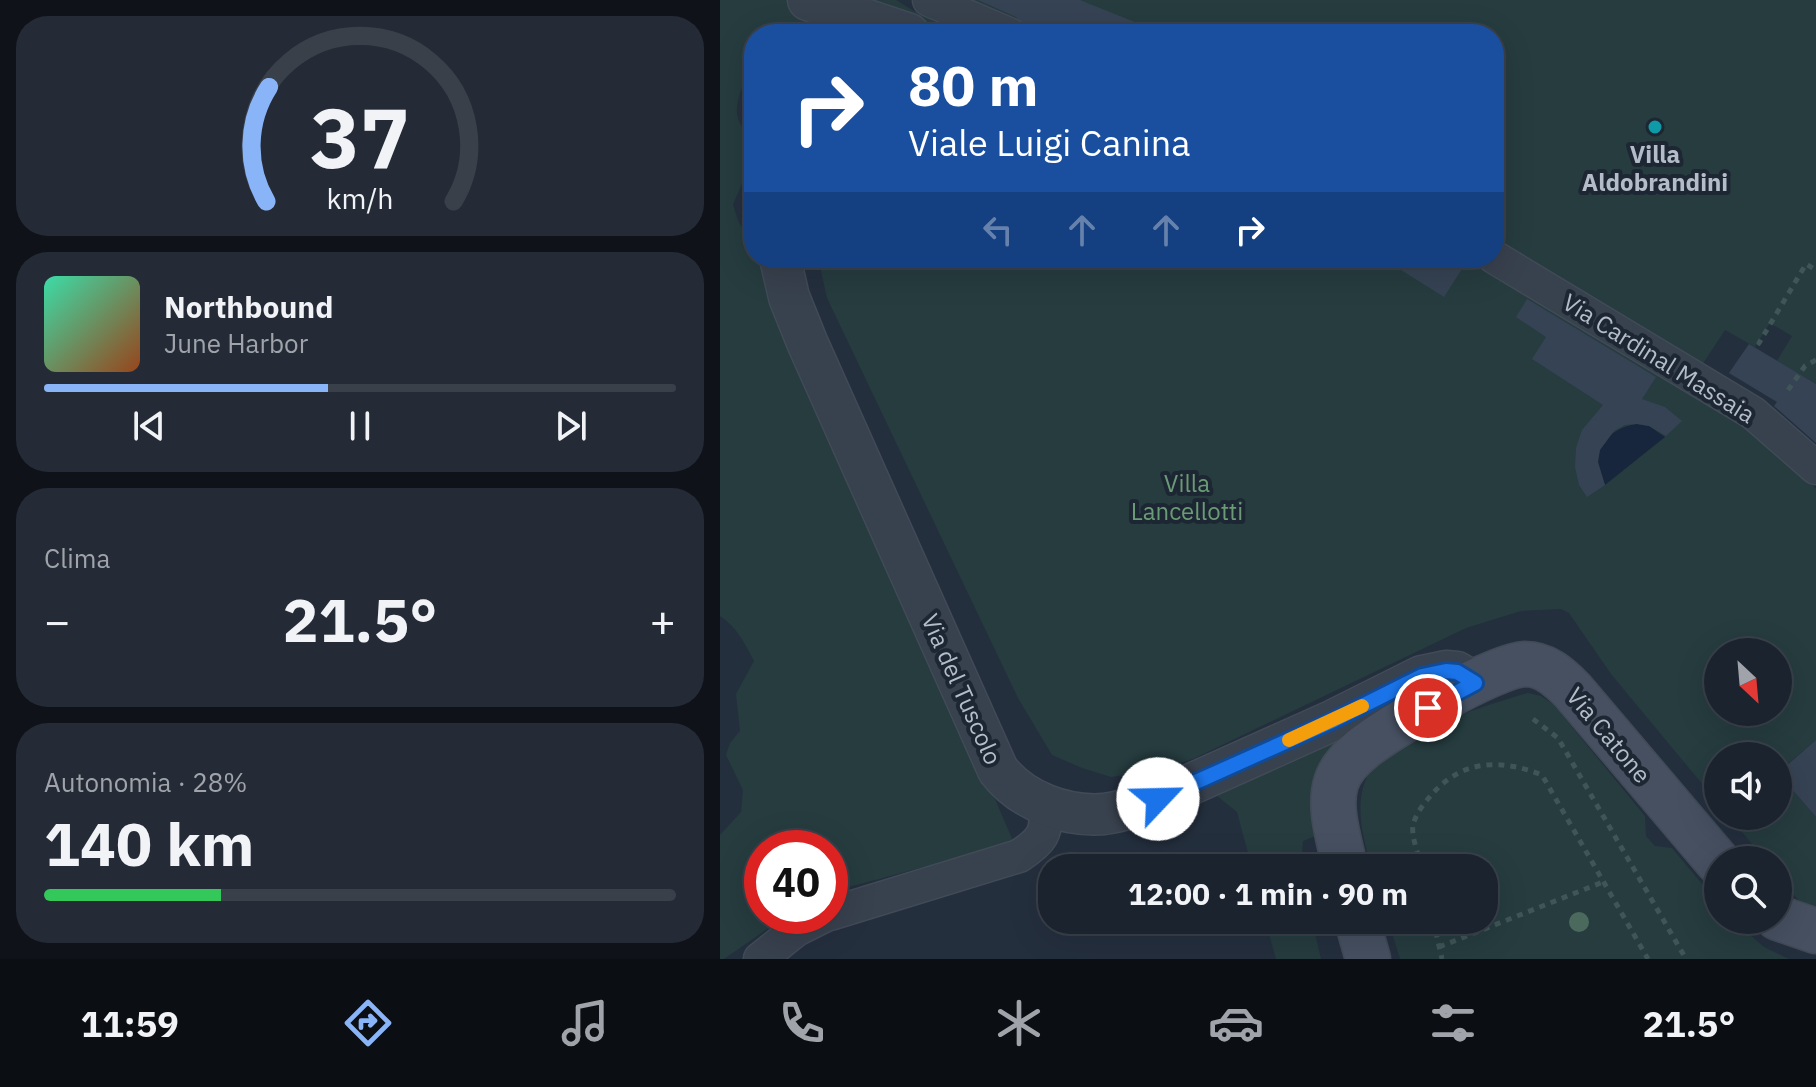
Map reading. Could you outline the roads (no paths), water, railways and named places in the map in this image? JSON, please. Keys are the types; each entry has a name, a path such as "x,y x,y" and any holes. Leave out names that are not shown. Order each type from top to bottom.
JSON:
{"main road":[{"name":"Via Catone","path":"1342,854 1334,809 1335,784 1344,767 1363,748 1383,735 1475,683 1506,667 1528,664 1547,669 1572,690 1704,846"},
{"path":"1792,923 1816,931"},
{"path":"1361,934 1368,959"}],"street":[{"path":"808,0 879,24"},
{"path":"929,0 985,24"},
{"name":"Via Cardinal Massaia","path":"1504,263 1753,413 1816,468"},
{"name":"Via del Tuscolo","path":"782,268 789,297 807,342 998,770 1008,783 1045,806 1087,814 1130,809 1320,726 1422,676 1457,672 1475,683"},
{"path":"848,908 1019,856 1042,837 1047,825 1045,806"},
{"path":"760,959 791,934"}],"water":[{"path":"1637,424 1649,426 1665,437 1605,485 1598,463 1602,446 1617,431"}],"place":[{"name":"Villa Aldobrandini","path":"1655,127"}],"park label":[{"name":"Villa Lancellotti","path":"1187,497"}]}
